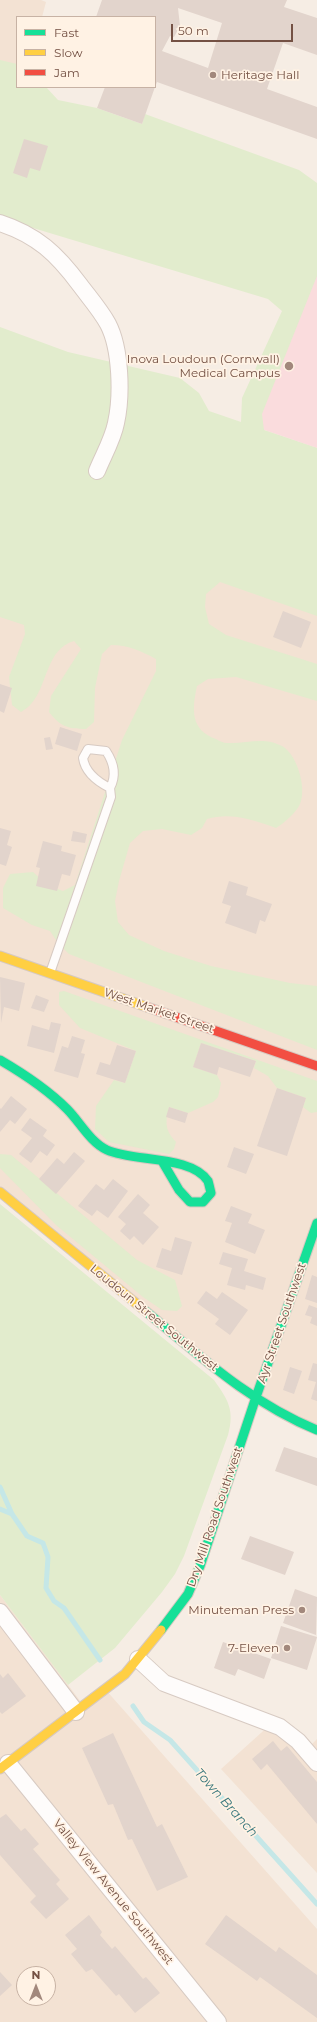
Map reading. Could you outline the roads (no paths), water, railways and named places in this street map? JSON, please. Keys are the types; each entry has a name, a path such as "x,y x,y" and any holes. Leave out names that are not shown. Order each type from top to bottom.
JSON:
{"street":[{"path":"0,223 21,230 33,237 63,262 108,324 115,346 119,368 116,424 97,471"},
{"name":"West Market Street","path":"0,956 317,1066"},
{"path":"0,1060 40,1085 78,1120 90,1138 100,1146 124,1155 162,1161 194,1169 203,1174 211,1187 211,1193 208,1198 203,1202 190,1202 179,1190 162,1161"},
{"name":"Loudoun Street Southwest","path":"0,1192 255,1400 289,1419 317,1430"},
{"name":"Ayr Street Southwest","path":"255,1400 317,1223"},
{"name":"Dry Mill Road Southwest","path":"4,1766 125,1674 168,1622 188,1594 197,1574 255,1400"},
{"path":"0,1612 76,1712"},
{"path":"138,1659 164,1683 280,1727 298,1741 317,1762"},
{"name":"Valley View Avenue Southwest","path":"4,1766 218,2022"}],"lane":[{"path":"49,973 69,912 109,805 110,788 114,776 112,760 106,751 88,749 83,758 88,772 110,788"}],"waterway":[{"name":"Town Branch","path":"0,1487 12,1514 27,1536 43,1543 48,1557 46,1588 54,1601 64,1608 100,1660"},
{"path":"0,1509 12,1514"},
{"name":"Town Branch","path":"133,1706 144,1722 170,1740 317,1904"}],"place":[{"name":"Heritage Hall","path":"213,75"},
{"name":"Inova Loudoun (Cornwall) Medical Campus","path":"289,366"},
{"name":"Minuteman Press","path":"302,1610"},
{"name":"7-Eleven","path":"287,1648"}]}
